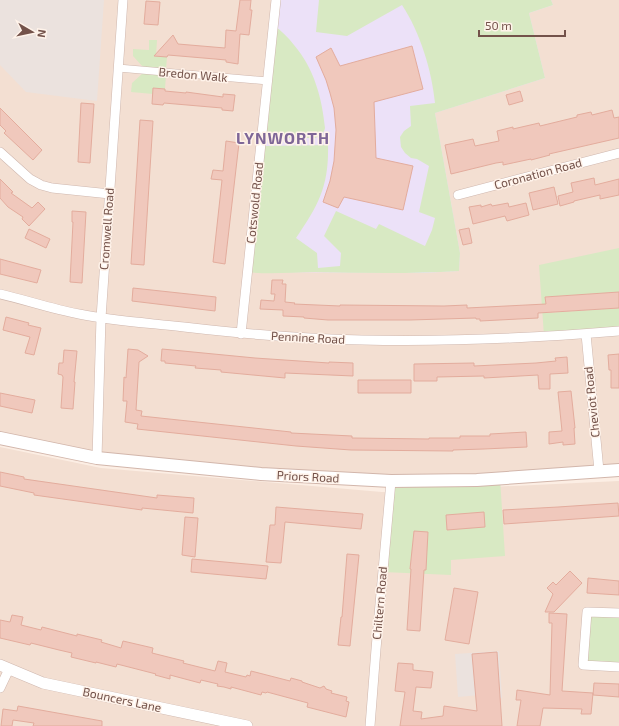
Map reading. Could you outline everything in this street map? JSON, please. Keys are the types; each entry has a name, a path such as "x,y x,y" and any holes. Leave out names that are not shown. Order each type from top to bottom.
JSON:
{"main road":[{"name":"Priors Road","path":"0,438 97,458 261,474 391,481 477,480 619,470"}],"street":[{"name":"Cromwell Road","path":"97,458 101,318 123,0"},
{"name":"Cotswold Road","path":"241,334 276,0"},
{"name":"Bredon Walk","path":"118,68 268,81"},
{"path":"0,152 30,179 40,185 52,188 110,194"},
{"name":"Coronation Road","path":"458,195 619,153"},
{"name":"Pennine Road","path":"0,294 78,314 101,318 241,334 354,340 414,340 509,338 619,331"},
{"name":"Cheviot Road","path":"586,334 599,471"},
{"name":"Chiltern Road","path":"370,726 391,481"},
{"path":"619,613 587,612 583,665 619,667"},
{"path":"0,688 4,667"},
{"name":"Bouncers Lane","path":"4,667 44,683 247,726"}],"shaded area":[{"path":"0,0 619,0 619,470 477,480 261,474 0,439"},
{"path":"0,0 104,0 97,101 26,92 0,65"},
{"path":"276,0 551,0 553,5 529,13 545,78 435,113 460,253 459,271 423,273 248,272"},
{"path":"0,447 101,468 382,492 619,481 619,726 0,726"},
{"path":"499,651 502,698 480,700 480,695 458,697 455,654"}],"green space":[{"path":"319,0 551,0 553,5 529,13 545,78 435,113 460,253 459,271 423,273 248,272 261,146 328,145 327,172 321,194 311,215 296,238 317,253 318,268 340,266 341,253 324,236 336,211 376,229 379,224 425,246 432,230 435,218 419,212 429,166 417,159 411,158 405,153 401,147 400,137 404,131 411,126 410,106 435,103 428,65 420,39 402,5 347,36 316,32"},
{"path":"274,25 289,39 301,54 312,73 316,84 322,106 325,128 322,134 315,138 262,138"},
{"path":"149,40 157,40 156,56 167,57 166,69 143,67 133,56 133,49 149,50"},
{"path":"143,73 166,75 165,89 153,88 153,94 131,92 132,83"},
{"path":"619,248 619,292 545,297 547,313 619,308 619,331 544,336 539,265"},
{"path":"500,478 505,556 451,560 451,575 383,572 391,481","holes":["414,531 428,533 425,570 410,569"]},
{"path":"587,612 619,613 619,667 583,665"}],"building":[{"path":"240,0 251,0 250,10 252,10 249,35 240,34 238,64 226,62 226,60 168,55 167,57 154,56 173,35 178,44 225,48 226,30 236,31"},
{"path":"146,1 160,2 158,25 144,24"},
{"path":"412,46 423,89 374,102 376,158 413,166 403,210 344,197 338,208 323,202 330,181 334,161 336,130 334,108 330,93 316,57 331,48 340,66"},
{"path":"153,88 165,89 165,91 223,97 223,94 235,95 233,111 222,110 222,108 164,103 163,105 152,104"},
{"path":"520,91 523,101 509,105 506,95"},
{"path":"81,103 94,104 90,163 78,162"},
{"path":"0,108 42,150 33,160 4,133 6,131 0,125"},
{"path":"612,110 614,118 619,117 619,138 549,154 550,155 531,160 503,165 503,162 496,163 451,174 445,145 473,139 475,146 499,141 497,131 539,123 540,126 577,117 577,115 591,112 592,115"},
{"path":"140,120 153,121 144,265 131,264"},
{"path":"226,141 239,143 225,264 213,262 222,180 211,179 213,170 223,171"},
{"path":"594,178 595,185 619,179 619,195 600,199 600,195 560,206 558,196 573,192 571,183"},
{"path":"0,179 13,192 11,193 32,208 38,202 45,209 29,226 22,219 23,217 8,207 0,198"},
{"path":"554,187 558,204 533,210 529,193"},
{"path":"508,203 509,207 526,203 529,215 507,221 505,216 473,224 469,207 481,205 481,207 491,204 492,206"},
{"path":"72,211 86,212 82,283 70,282 73,222"},
{"path":"469,228 472,243 463,245 459,230"},
{"path":"29,229 50,239 46,248 25,238"},
{"path":"0,259 41,270 37,283 0,274"},
{"path":"272,280 283,280 282,284 286,284 285,302 295,303 294,304 340,306 467,305 467,308 546,304 545,297 619,292 619,308 538,313 538,318 480,321 480,319 476,318 328,320 283,316 283,310 260,309 261,300 274,301 275,294 271,294"},
{"path":"133,288 216,297 215,311 132,301"},
{"path":"6,317 41,328 34,355 25,353 30,337 3,330"},
{"path":"128,349 138,350 148,356 139,362 136,410 142,411 141,416 291,433 352,436 352,438 460,438 460,436 490,436 490,434 526,432 527,447 453,451 351,450 296,446 137,429 138,424 125,422 127,401 123,401 124,377 126,378"},
{"path":"162,349 255,358 329,363 353,363 353,376 285,373 285,378 221,372 221,370 195,368 196,366 165,363 165,361 161,361"},
{"path":"64,350 77,351 73,409 61,408 63,377 62,375 58,374 59,363 63,363"},
{"path":"619,354 619,388 611,388 611,370 609,370 608,355"},
{"path":"567,357 568,373 550,374 550,389 539,389 538,375 484,378 484,376 437,377 437,381 414,381 414,364 474,363 474,366 536,363 556,361 555,358"},
{"path":"358,380 411,380 411,393 358,393"},
{"path":"571,391 575,428 575,444 563,445 563,442 549,444 549,432 562,431 558,392"},
{"path":"0,393 35,400 32,413 0,406"},
{"path":"0,472 24,477 24,479 157,498 157,495 194,498 193,513 142,508 142,510 34,495 34,493 0,486"},
{"path":"618,503 619,516 504,524 503,510"},
{"path":"276,507 363,514 361,529 285,522 281,563 266,562 270,525 275,525"},
{"path":"484,512 485,527 447,530 446,515"},
{"path":"185,517 198,518 195,557 182,555"},
{"path":"414,531 428,532 420,631 407,630 410,569"},
{"path":"347,554 359,555 350,646 338,645 342,617"},
{"path":"192,559 268,566 266,579 191,572"},
{"path":"570,571 582,583 554,612 545,612 553,594 547,588 553,582 556,585"},
{"path":"588,578 619,581 619,595 587,593"},
{"path":"454,588 478,592 469,644 445,640"},
{"path":"549,613 567,614 562,691 593,693 591,714 581,714 582,709 543,708 540,726 517,726 521,700 516,700 517,690 550,695 552,623 549,623"},
{"path":"12,615 23,617 21,625 41,630 42,627 77,636 77,634 102,640 101,642 121,648 123,641 153,648 152,653 215,671 218,661 227,663 225,672 246,677 247,675 250,676 251,671 290,681 291,678 320,688 324,686 326,689 332,691 331,693 347,697 346,701 349,702 346,717 307,707 308,703 267,692 262,692 261,695 231,687 231,689 217,686 218,684 201,680 200,683 170,675 170,679 117,664 116,667 71,657 72,653 31,643 30,645 0,638 0,620 10,622"},
{"path":"497,652 502,726 400,726 405,692 395,691 398,663 413,664 413,670 433,672 431,688 416,687 413,711 422,712 421,719 443,716 444,706 477,711 472,654"},
{"path":"594,683 619,684 619,697 593,695"},
{"path":"18,706 102,721 102,726 33,726 34,723 13,720 12,726 1,726 3,709 17,711"}],"district":[{"name":"LYNWORTH","path":"283,138"}]}
